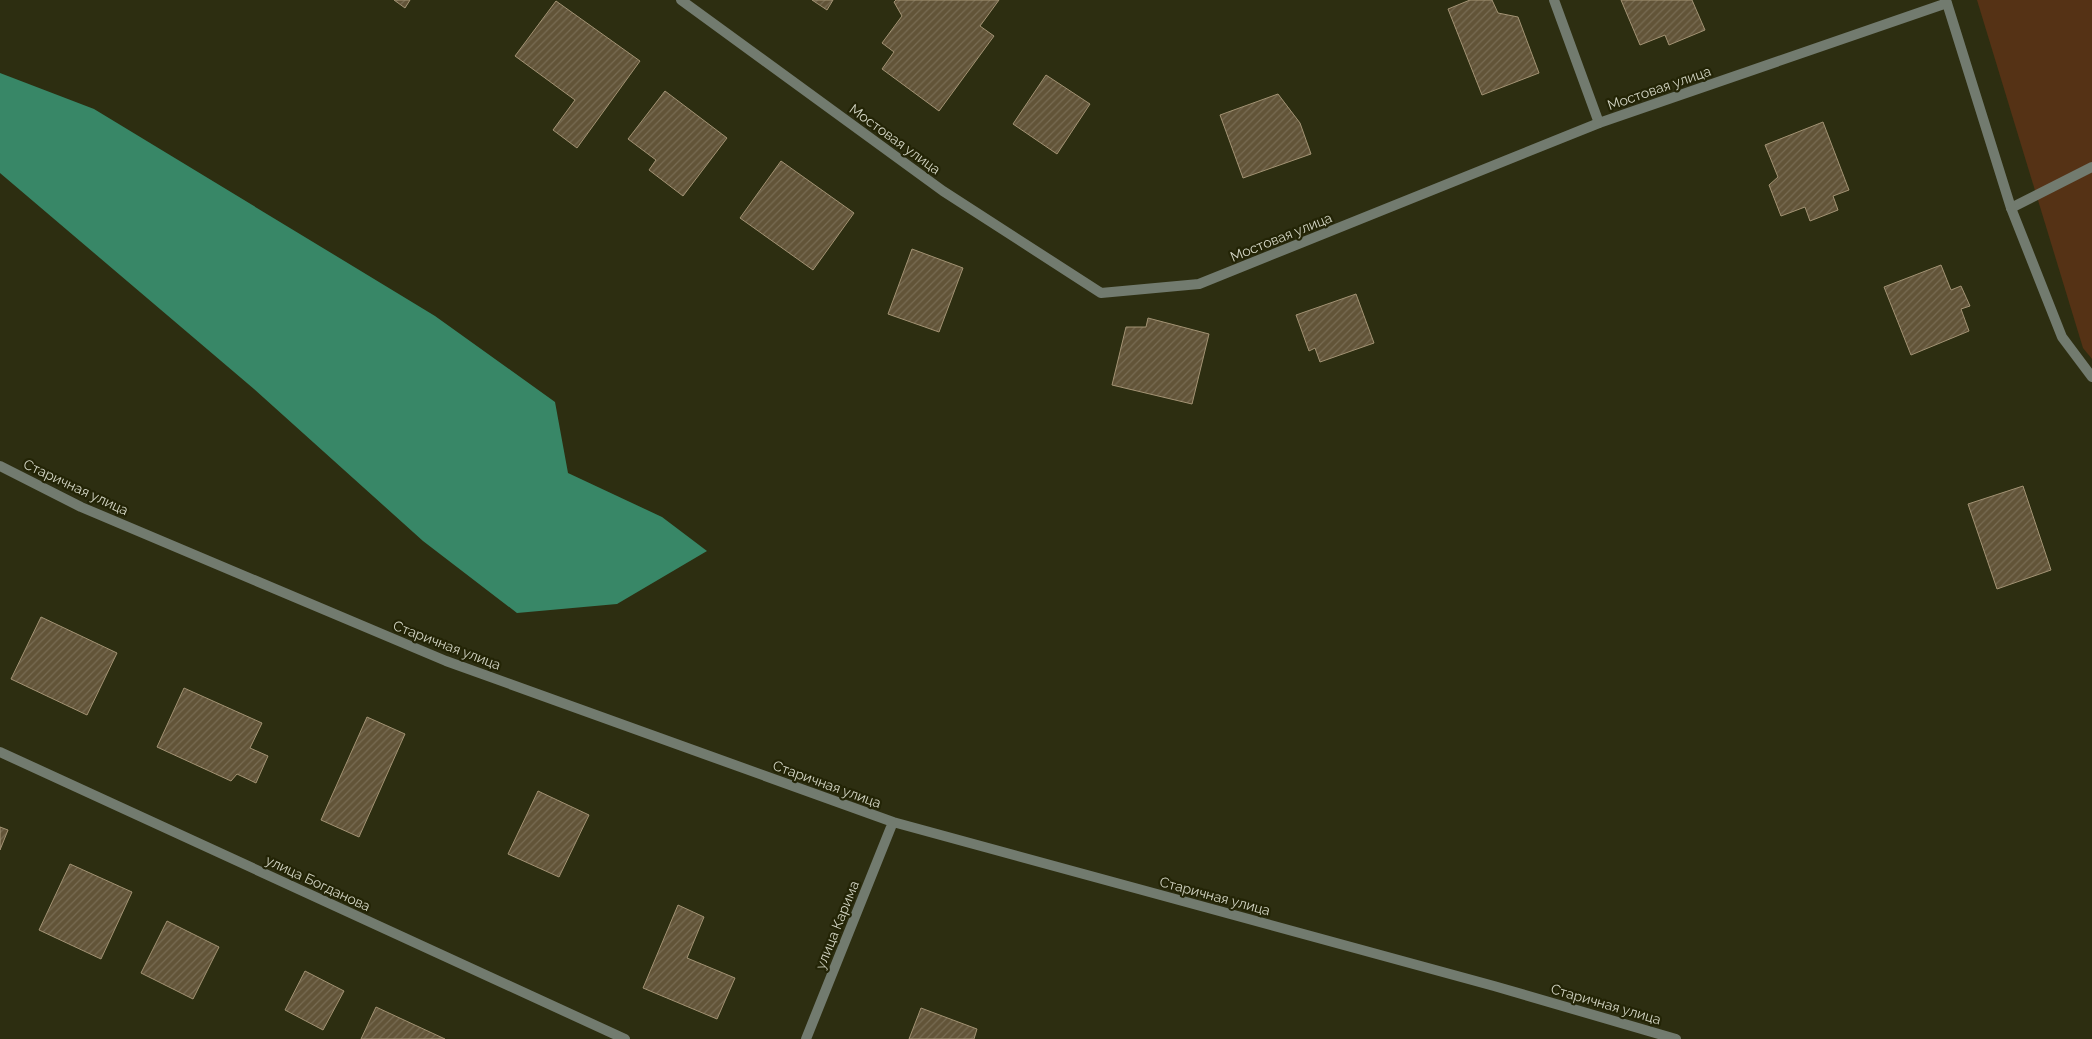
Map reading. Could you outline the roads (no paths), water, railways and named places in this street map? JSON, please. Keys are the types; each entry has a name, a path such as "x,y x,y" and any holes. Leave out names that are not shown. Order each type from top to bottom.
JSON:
{"street":[{"name":"Мостовая улица","path":"681,0 943,191 1101,293 1199,284 1599,123 1946,2"},
{"path":"1554,0 1599,123"},
{"path":"1946,2 2011,208 2062,338 2092,377"},
{"path":"2011,208 2092,167"},
{"name":"Старичная улица","path":"0,466 81,507 446,661 893,822 1494,986 1676,1039"},
{"name":"улица Богданова","path":"0,752 625,1039"},
{"name":"улица Карима","path":"806,1039 893,822"}]}
